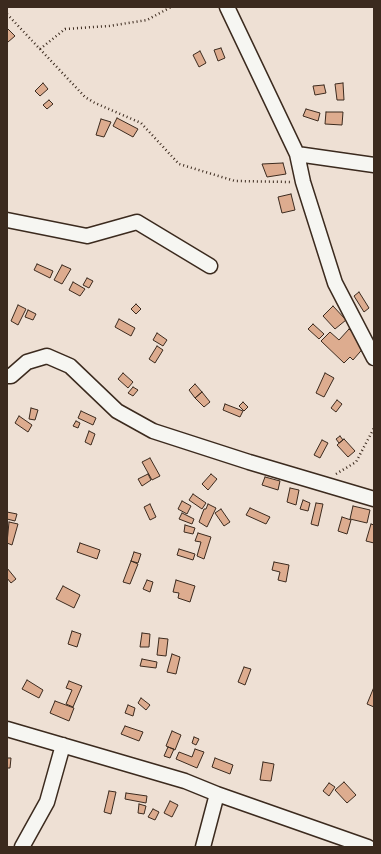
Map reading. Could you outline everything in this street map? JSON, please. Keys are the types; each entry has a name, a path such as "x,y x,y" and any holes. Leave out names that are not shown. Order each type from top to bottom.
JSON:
{"street":[{"path":"227,7 297,154 303,182 335,283 374,358"},
{"path":"297,154 374,165"},
{"path":"7,220 87,236 137,222 210,266"},
{"path":"7,376 11,376 27,362 47,356 70,366 117,411 153,431 374,499"},
{"path":"7,728 185,781 217,794 368,847"},
{"path":"22,847 47,802 63,745"},
{"path":"203,847 217,794"}],"path":[{"path":"40,49 66,29 109,26 147,20 171,7"},
{"path":"7,14 85,97 140,123 179,164 235,181 303,182"},
{"path":"322,484 356,462 374,428"}],"building":[{"path":"7,28 15,36 8,42 7,41"},
{"path":"221,48 225,58 218,61 214,50"},
{"path":"200,51 206,63 199,67 193,55"},
{"path":"43,83 48,89 40,96 35,91"},
{"path":"343,83 344,100 337,100 335,84"},
{"path":"324,85 326,93 315,95 313,86"},
{"path":"49,100 53,104 47,109 43,105"},
{"path":"306,109 320,113 318,121 303,116"},
{"path":"326,112 343,112 342,125 325,124"},
{"path":"117,118 138,129 133,137 113,126"},
{"path":"101,119 111,122 104,137 96,135"},
{"path":"283,163 286,174 267,177 262,164"},
{"path":"291,194 295,210 282,213 278,197"},
{"path":"37,264 53,271 50,278 34,270"},
{"path":"62,265 71,269 62,284 54,280"},
{"path":"87,278 93,281 89,288 83,285"},
{"path":"73,282 85,289 80,296 69,290"},
{"path":"359,292 369,308 364,312 354,296"},
{"path":"136,304 141,309 136,314 131,309"},
{"path":"18,305 26,309 18,325 11,321"},
{"path":"333,306 346,320 335,329 323,316"},
{"path":"28,310 36,314 33,320 25,317"},
{"path":"119,319 135,328 131,336 115,327"},
{"path":"313,324 324,334 319,339 308,329"},
{"path":"349,329 366,345 353,360 350,357 344,363 321,341 330,332 339,340"},
{"path":"157,333 167,340 163,346 153,340"},
{"path":"157,346 163,350 155,363 149,359"},
{"path":"123,373 133,382 128,388 118,379"},
{"path":"325,373 334,378 324,397 316,393"},
{"path":"195,384 202,392 195,398 189,390"},
{"path":"133,387 138,390 133,396 128,393"},
{"path":"202,392 210,402 204,407 195,398"},
{"path":"337,400 342,404 336,412 331,408"},
{"path":"243,402 248,407 244,411 239,406"},
{"path":"225,404 243,411 240,417 223,410"},
{"path":"31,408 38,410 35,420 29,419"},
{"path":"81,411 96,418 93,425 78,418"},
{"path":"19,416 32,425 28,432 15,423"},
{"path":"76,421 80,423 78,428 73,426"},
{"path":"89,431 95,434 91,445 85,442"},
{"path":"340,436 343,440 339,443 336,439"},
{"path":"344,439 355,451 348,457 337,445"},
{"path":"322,440 328,443 320,458 314,455"},
{"path":"150,458 160,476 152,480 142,462"},
{"path":"148,474 151,480 142,486 138,479"},
{"path":"211,474 217,479 208,490 202,484"},
{"path":"265,477 280,481 278,490 262,485"},
{"path":"290,488 299,490 296,505 287,502"},
{"path":"193,494 206,503 202,509 189,500"},
{"path":"303,500 310,503 308,511 300,509"},
{"path":"182,501 191,506 187,514 178,509"},
{"path":"316,503 323,504 318,526 311,524"},
{"path":"150,504 156,517 150,520 144,507"},
{"path":"208,504 216,508 207,527 199,522 204,509 206,509"},
{"path":"353,506 370,510 367,523 350,519"},
{"path":"250,508 270,517 266,524 246,515"},
{"path":"221,509 230,522 224,526 215,513"},
{"path":"7,512 17,514 15,521 7,519"},
{"path":"182,513 194,519 192,524 179,519"},
{"path":"342,517 351,520 347,534 338,531"},
{"path":"9,522 18,524 12,545 7,543"},
{"path":"371,524 374,525 374,543 366,541"},
{"path":"185,525 195,528 193,534 184,532"},
{"path":"198,533 211,537 204,559 197,556 201,542 195,541"},
{"path":"80,543 100,550 97,559 77,552"},
{"path":"179,549 195,554 193,560 177,555"},
{"path":"134,552 141,554 138,563 131,561"},
{"path":"131,561 138,564 130,584 123,582"},
{"path":"274,562 289,565 286,582 278,580 280,572 272,570"},
{"path":"7,568 16,579 11,583 7,578"},
{"path":"147,580 153,582 150,592 143,589"},
{"path":"176,580 195,586 190,602 178,598 179,593 173,592"},
{"path":"63,586 80,595 74,608 56,599"},
{"path":"72,631 81,634 77,647 68,644"},
{"path":"142,633 150,634 149,647 140,647"},
{"path":"159,638 168,639 166,656 157,655"},
{"path":"172,654 180,657 176,674 167,672"},
{"path":"142,659 157,662 156,668 140,666"},
{"path":"244,667 251,669 245,685 238,682"},
{"path":"27,680 43,690 39,698 22,689"},
{"path":"69,681 82,686 73,707 66,704 72,690 66,688"},
{"path":"374,687 374,707 367,704"},
{"path":"141,698 150,705 146,710 138,703"},
{"path":"55,701 74,708 69,721 50,713"},
{"path":"128,705 135,708 133,716 125,713"},
{"path":"125,726 143,732 139,741 121,734"},
{"path":"172,731 181,735 175,750 166,746"},
{"path":"194,737 199,739 196,745 192,743"},
{"path":"168,747 174,749 170,758 164,756"},
{"path":"195,749 204,752 197,768 176,759 179,752 192,757"},
{"path":"7,758 11,758 10,768 7,768"},
{"path":"215,758 233,765 230,774 212,767"},
{"path":"263,762 274,764 271,781 260,780"},
{"path":"344,782 356,795 347,803 335,790"},
{"path":"329,783 335,787 329,796 323,791"},
{"path":"109,791 116,792 111,814 104,812"},
{"path":"126,793 147,796 146,803 125,799"},
{"path":"170,801 178,805 172,817 164,813"},
{"path":"139,804 146,806 144,814 138,813"},
{"path":"153,809 159,812 155,820 148,817"}]}
